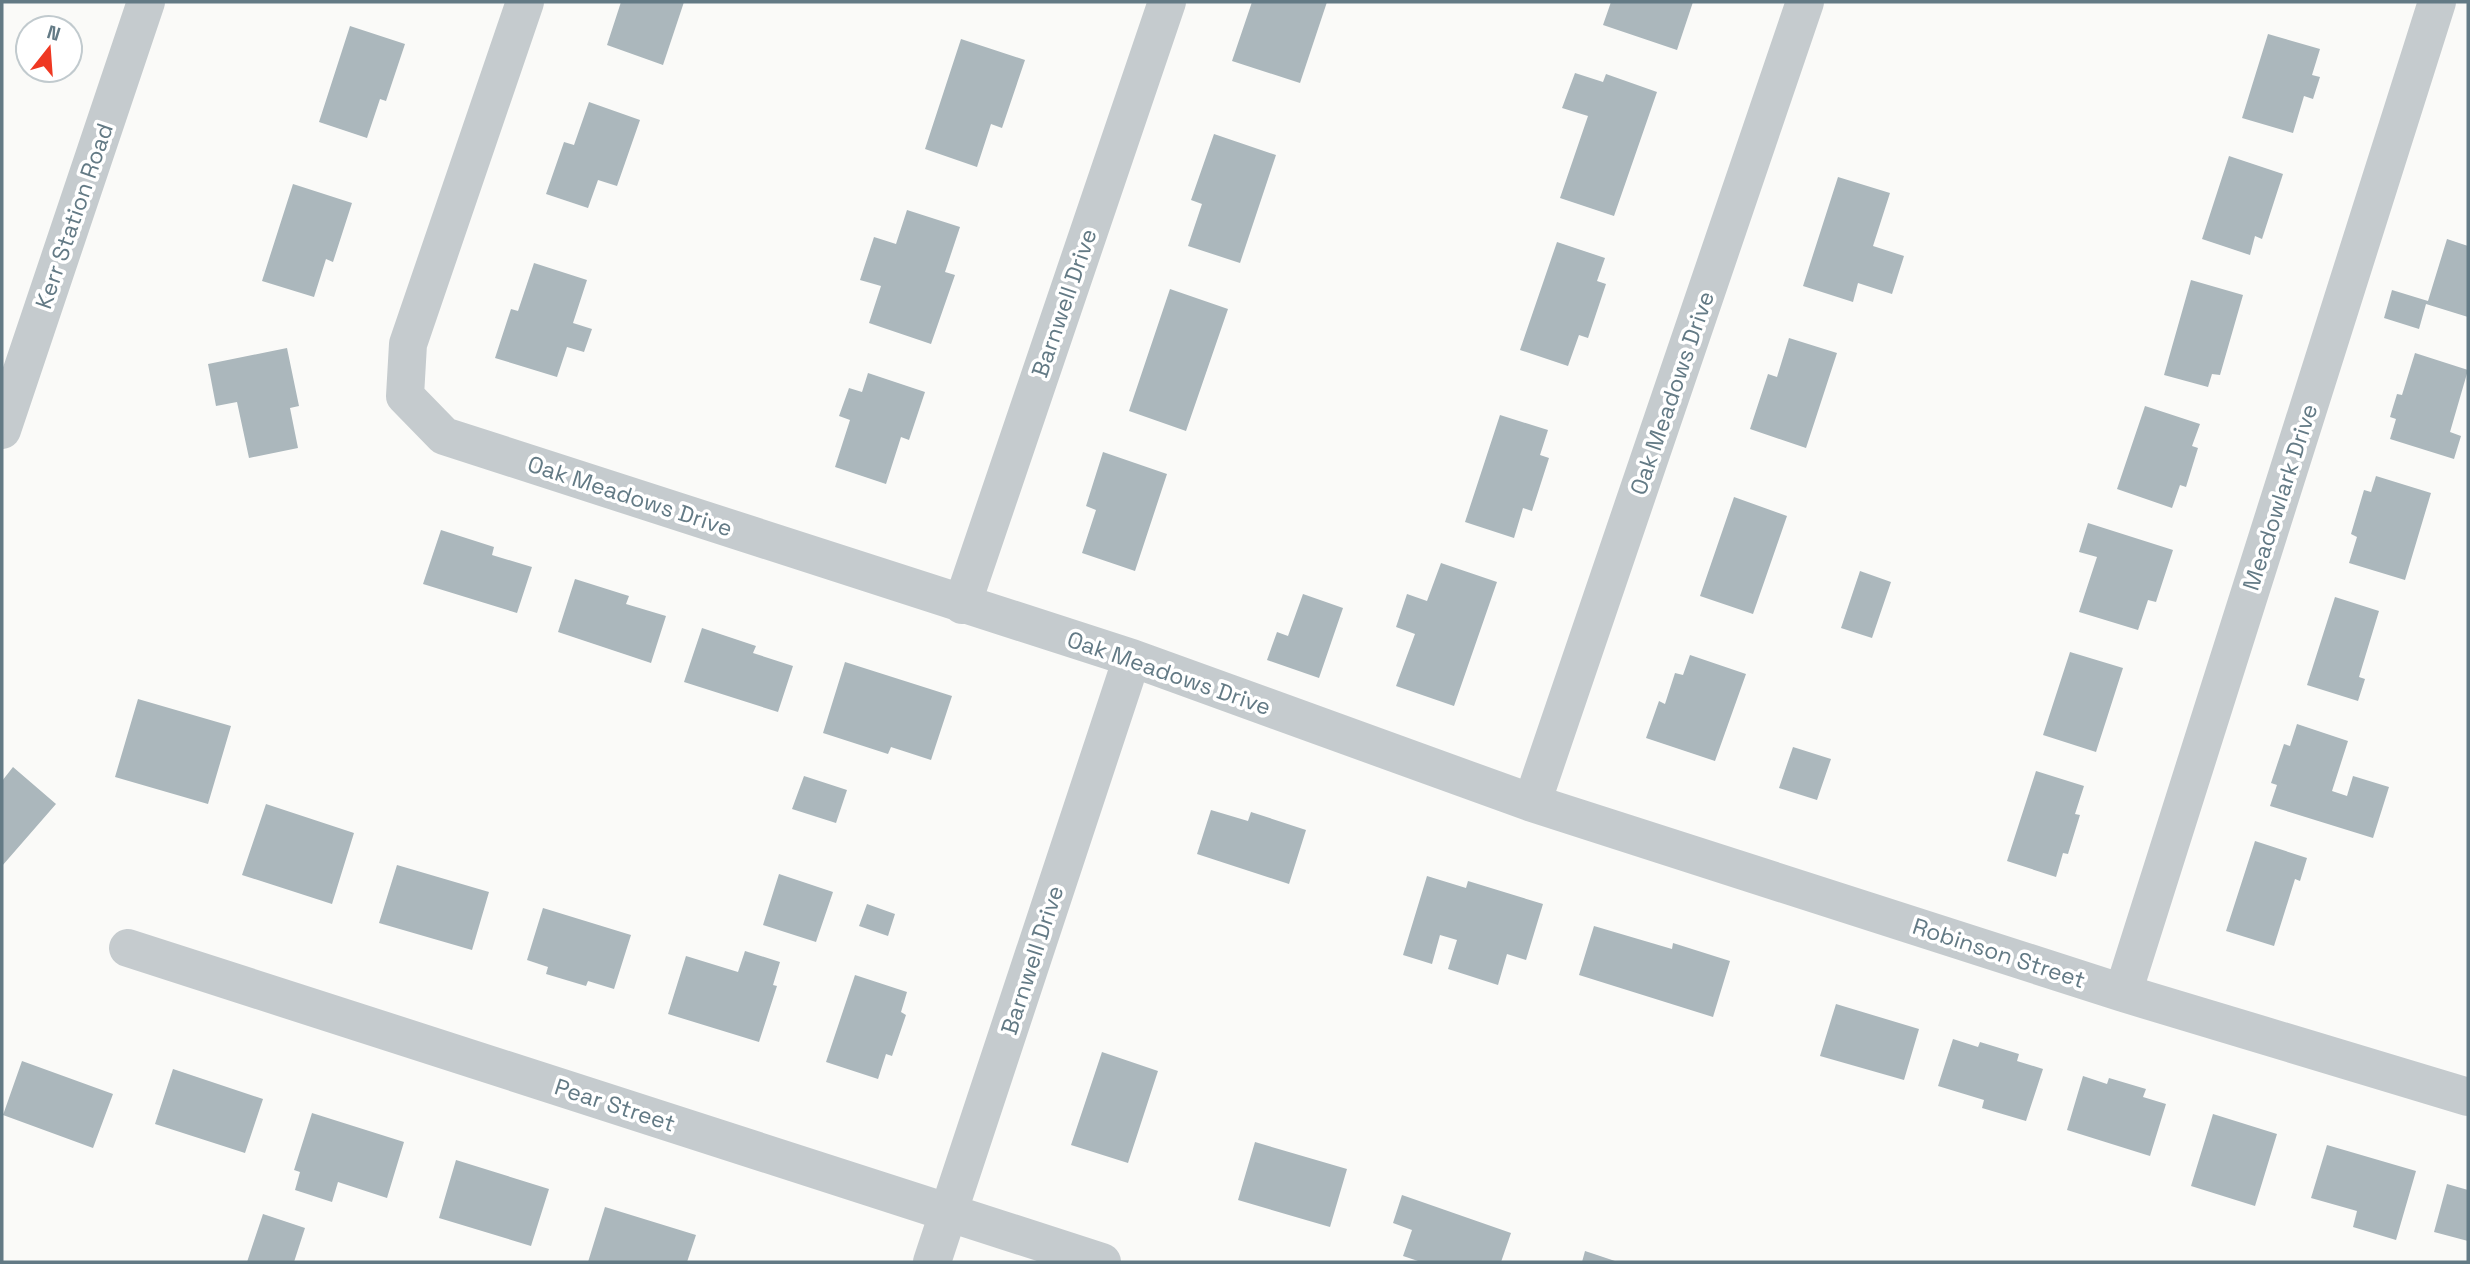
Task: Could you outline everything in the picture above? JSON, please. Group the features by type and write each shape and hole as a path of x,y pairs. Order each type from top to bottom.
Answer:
{"street":[{"name":"Kerr Station Road","path":"2,430 145,2"},
{"name":"Oak Meadows Drive","path":"525,2 408,344 405,396 444,436 1132,658 1532,803 1805,2"},
{"name":"Barnwell Drive","path":"962,605 1167,2"},
{"name":"Meadowlark Drive","path":"2123,992 2437,2"},
{"name":"Barnwell Drive","path":"932,1262 1132,658"},
{"name":"Robinson Street","path":"1532,803 2123,992 2468,1097"},
{"name":"Pear Street","path":"128,948 1102,1262"}],"building":[{"path":"621,2 684,2 663,65 607,45"},
{"path":"1252,2 1327,2 1300,83 1232,61"},
{"path":"1611,2 1693,2 1677,50 1603,25"},
{"path":"350,26 405,44 386,101 380,99 367,138 319,122"},
{"path":"2268,34 2320,49 2312,75 2320,77 2313,99 2304,96 2293,133 2242,118"},
{"path":"961,39 1025,60 1002,128 991,124 977,167 925,149"},
{"path":"1575,73 1603,82 1606,74 1657,92 1614,216 1560,198 1588,116 1562,108"},
{"path":"589,102 640,120 617,186 598,180 588,208 546,194 564,142 574,145"},
{"path":"1214,134 1276,155 1240,263 1188,246 1202,204 1191,200"},
{"path":"2229,156 2283,174 2262,239 2255,236 2250,255 2202,239"},
{"path":"1838,177 1890,193 1873,246 1904,256 1892,294 1858,283 1853,302 1803,286"},
{"path":"293,184 352,203 333,262 326,259 314,297 262,281"},
{"path":"907,210 960,227 945,272 955,275 931,344 869,323 881,286 860,280 874,237 896,244"},
{"path":"2447,239 2468,246 2468,317 2426,304 2419,329 2384,318 2392,290 2428,301"},
{"path":"1557,242 1605,258 1597,281 1606,284 1588,338 1579,335 1568,366 1520,350"},
{"path":"534,263 587,280 573,323 592,329 584,352 567,347 557,377 495,358 511,309 518,311"},
{"path":"2191,280 2243,295 2220,375 2212,374 2208,387 2164,375"},
{"path":"1170,289 1228,309 1186,431 1129,411"},
{"path":"1789,338 1837,353 1806,448 1750,429 1768,374 1777,377"},
{"path":"287,348 299,406 290,408 298,448 249,458 237,402 216,406 208,364"},
{"path":"2415,353 2468,370 2450,432 2461,436 2454,459 2390,439 2396,419 2390,417 2397,394 2402,395"},
{"path":"868,373 925,392 909,440 901,437 886,484 835,467 850,420 839,416 849,388 862,392"},
{"path":"2145,406 2200,424 2192,446 2198,448 2186,487 2180,485 2172,508 2117,489"},
{"path":"1500,415 1548,430 1540,455 1549,458 1532,511 1523,508 1514,538 1465,522"},
{"path":"1103,452 1167,474 1135,571 1082,553 1096,510 1086,506"},
{"path":"2376,476 2431,493 2405,580 2349,563 2357,537 2351,534 2364,490 2371,492"},
{"path":"1734,497 1787,516 1753,614 1700,596"},
{"path":"2088,523 2173,550 2156,602 2148,600 2138,630 2079,612 2097,557 2079,552"},
{"path":"441,530 494,547 492,555 532,567 517,613 423,584"},
{"path":"1441,563 1497,582 1454,706 1396,686 1415,634 1396,627 1407,594 1427,601"},
{"path":"1860,571 1891,582 1872,638 1841,628"},
{"path":"575,579 629,596 626,604 666,616 651,663 558,632"},
{"path":"1303,594 1343,608 1319,678 1267,660 1277,632 1288,636"},
{"path":"2335,597 2379,611 2359,677 2365,679 2358,701 2307,685"},
{"path":"702,628 756,646 753,653 793,666 778,712 684,682"},
{"path":"2070,652 2123,668 2096,752 2043,735"},
{"path":"1690,655 1746,674 1715,761 1646,738 1659,701 1665,704 1675,673 1683,675"},
{"path":"845,662 952,696 931,760 891,747 888,754 823,733"},
{"path":"138,699 231,726 208,804 115,777"},
{"path":"2297,724 2348,741 2332,791 2347,796 2353,776 2389,787 2373,838 2270,806 2277,785 2271,783 2284,744 2290,746"},
{"path":"1793,747 1831,759 1817,800 1779,788"},
{"path":"13,767 56,804 2,866 2,781"},
{"path":"2036,771 2084,786 2075,814 2080,815 2068,854 2063,853 2056,877 2007,861"},
{"path":"804,776 847,790 836,823 792,809"},
{"path":"266,804 354,833 332,904 242,875"},
{"path":"1211,810 1248,821 1251,812 1306,830 1289,884 1197,854"},
{"path":"2255,841 2307,858 2300,881 2295,879 2274,946 2226,931"},
{"path":"397,865 489,892 472,950 379,923"},
{"path":"779,874 833,892 816,942 763,925"},
{"path":"1427,876 1466,888 1468,881 1543,904 1526,960 1507,954 1498,985 1448,969 1457,940 1440,935 1432,964 1403,955"},
{"path":"867,904 895,914 888,936 859,926"},
{"path":"543,908 631,935 614,989 588,981 586,986 546,974 548,967 527,960"},
{"path":"1594,926 1672,949 1673,943 1730,961 1713,1017 1579,975"},
{"path":"745,951 780,962 773,985 777,986 759,1042 668,1014 686,956 738,972"},
{"path":"855,975 907,992 901,1012 906,1015 892,1056 886,1054 878,1079 826,1062"},
{"path":"1836,1004 1919,1029 1904,1080 1820,1056"},
{"path":"1953,1039 1978,1047 1980,1042 2019,1054 2017,1061 2043,1069 2026,1121 1982,1108 1984,1100 1938,1086"},
{"path":"1102,1052 1158,1071 1128,1163 1071,1145"},
{"path":"22,1061 113,1094 93,1148 3,1115"},
{"path":"173,1069 263,1099 245,1153 155,1124"},
{"path":"2083,1076 2107,1084 2109,1078 2146,1089 2143,1097 2166,1104 2150,1156 2067,1130"},
{"path":"312,1113 404,1142 387,1198 338,1182 332,1202 295,1190 300,1172 294,1170"},
{"path":"2213,1114 2277,1134 2255,1206 2191,1186"},
{"path":"1255,1142 1347,1169 1330,1227 1238,1200"},
{"path":"2327,1145 2416,1171 2396,1240 2353,1227 2357,1211 2311,1198"},
{"path":"456,1160 549,1189 531,1246 439,1218"},
{"path":"2447,1184 2468,1190 2468,1241 2434,1232"},
{"path":"1402,1195 1511,1233 1501,1262 1421,1262 1403,1256 1412,1230 1393,1223"},
{"path":"605,1207 696,1235 687,1262 588,1262"},
{"path":"263,1214 305,1228 294,1262 247,1262"},
{"path":"1585,1251 1618,1262 1582,1262"}]}
